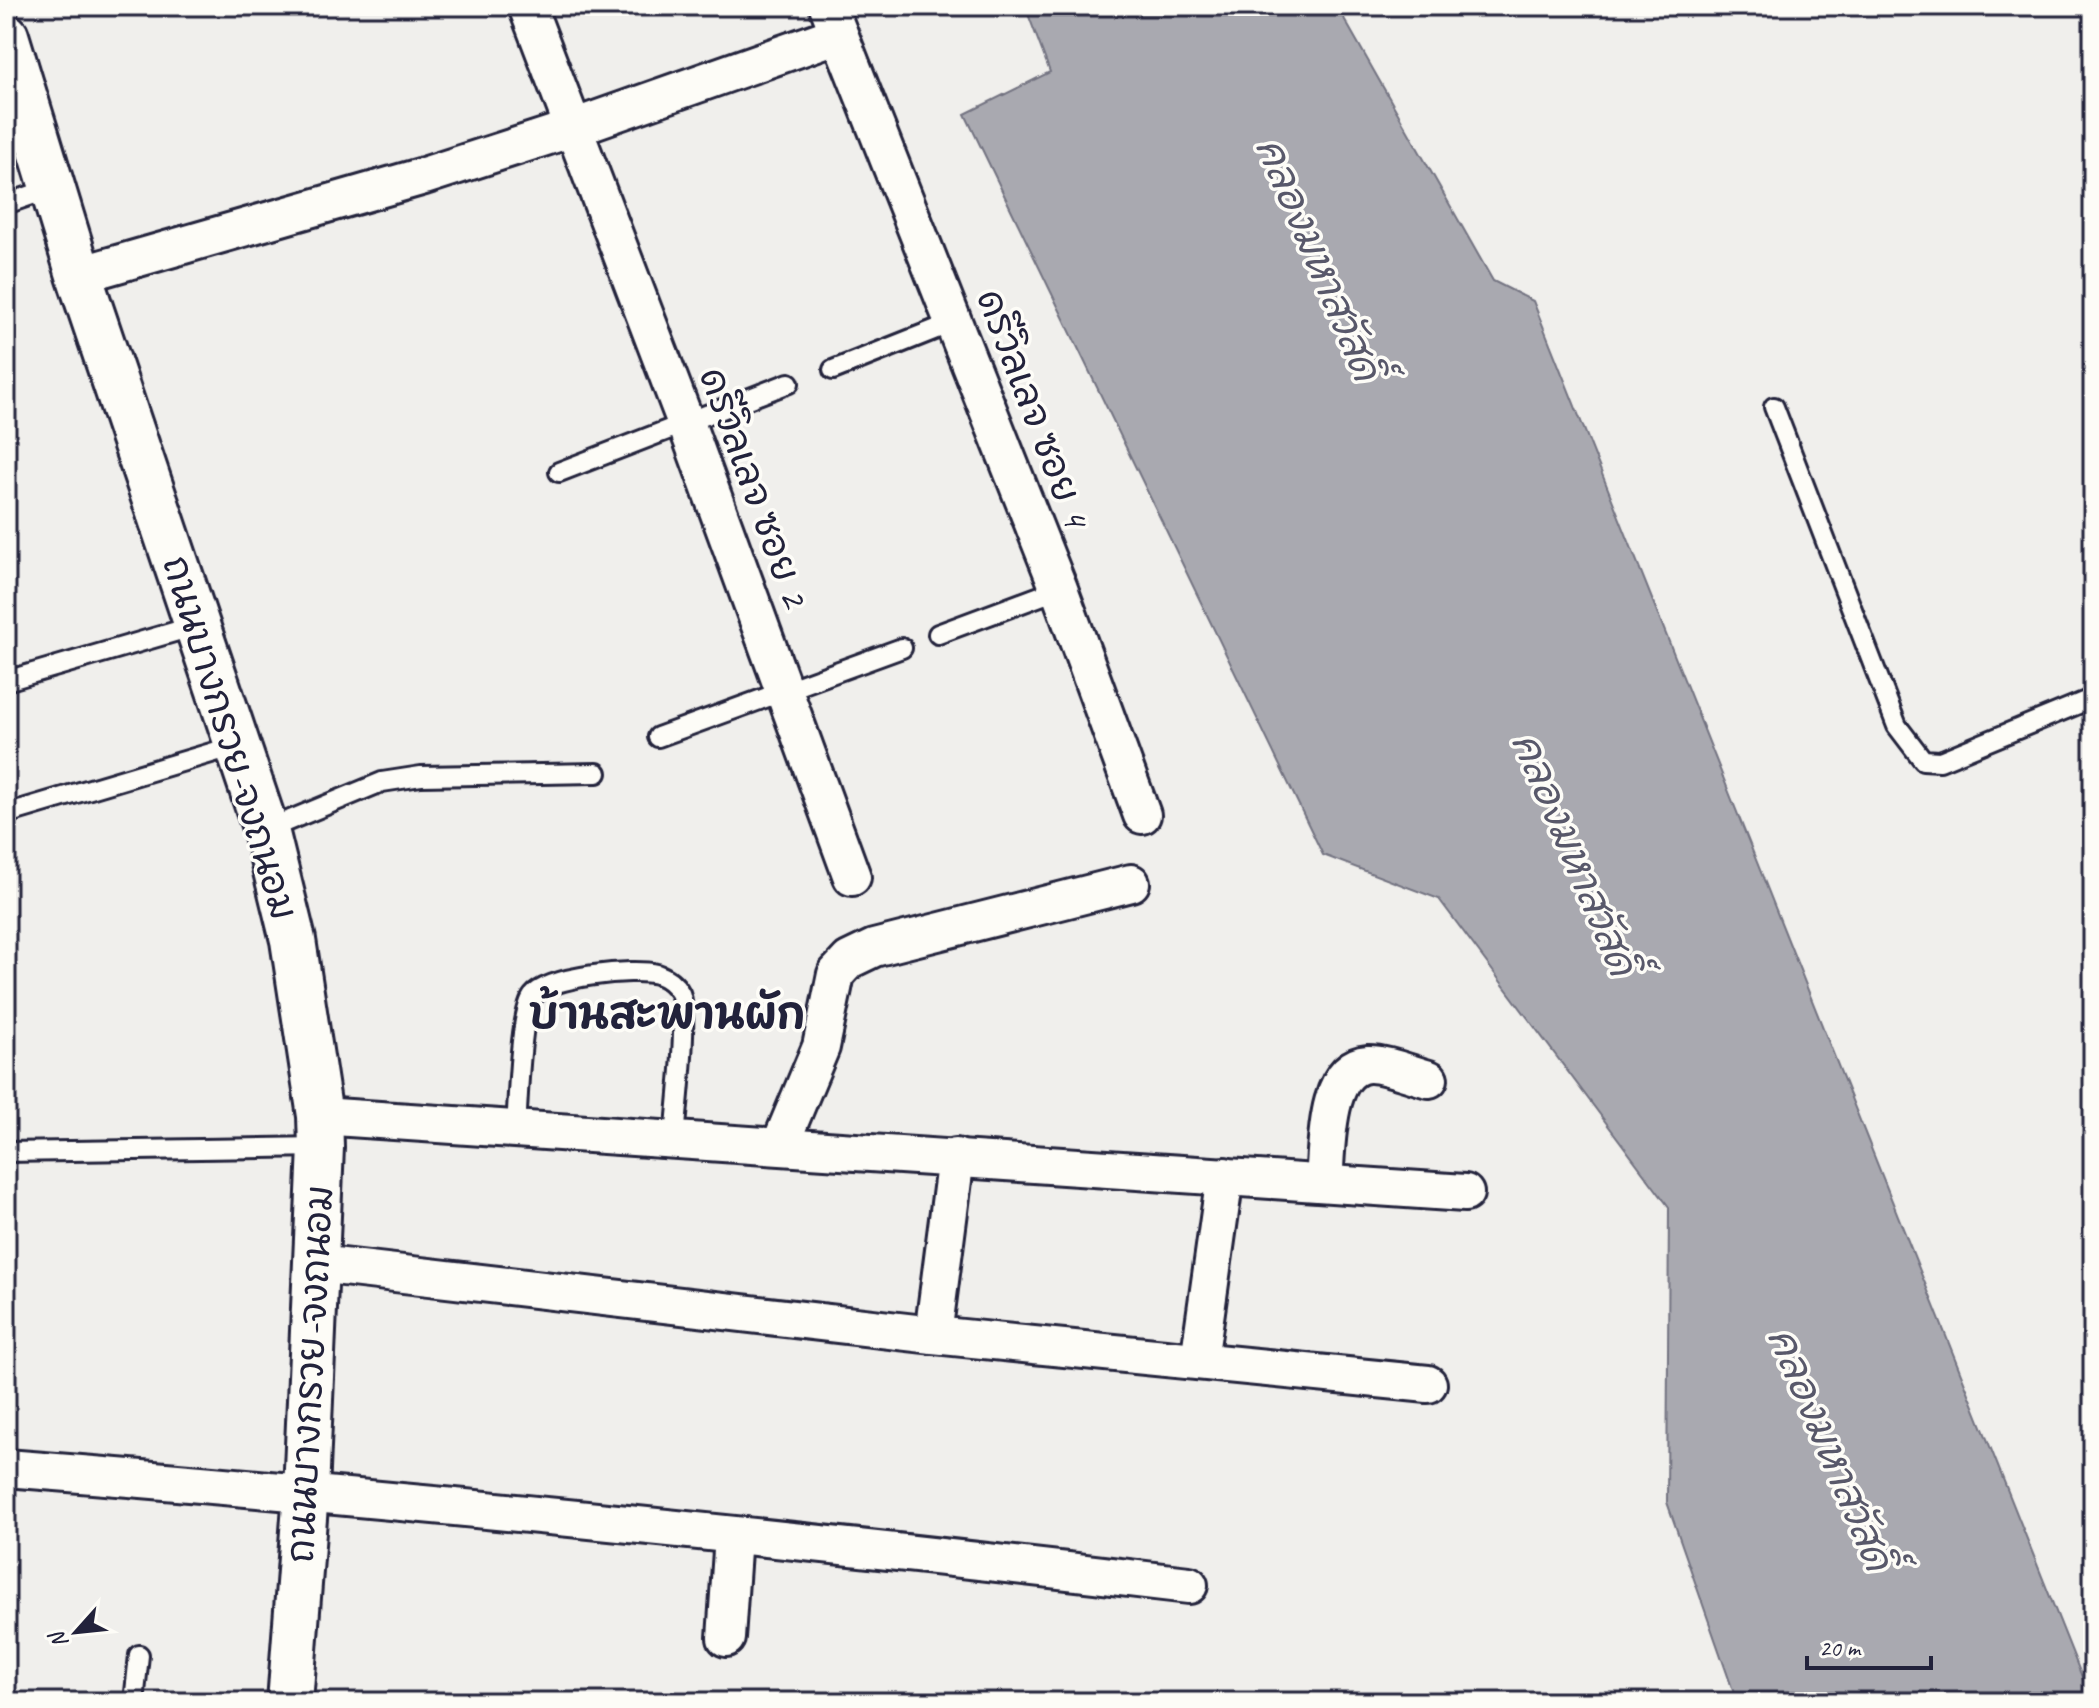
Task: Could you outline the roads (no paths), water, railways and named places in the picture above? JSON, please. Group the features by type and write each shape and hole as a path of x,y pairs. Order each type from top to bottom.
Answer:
{"street":[{"name":"ดรีวิลเลจ ซอย 2","path":"527,6 686,423 852,877"},
{"path":"79,275 395,184 573,128 833,20"},
{"name":"ดรีวิลเลจ ซอย 4","path":"833,20 1059,589 1142,815"},
{"name":"ถนนบางกรวย-จงถนอม","path":"8,49 79,275 266,830 293,940 321,1131 306,1492 290,1702"},
{"path":"780,1145 821,1047 836,974 849,960 874,948 1131,883"},
{"path":"1324,1183 1330,1119 1338,1083 1349,1069 1369,1064 1429,1079"},
{"path":"321,1131 516,1128 1465,1193"},
{"path":"933,1335 956,1157"},
{"path":"1199,1361 1225,1176"},
{"path":"317,1264 933,1335 1428,1384"},
{"path":"6,1468 306,1492 1189,1585"},
{"path":"726,1638 733,1536"}],"lane":[{"path":"6,204 53,188"},
{"path":"833,370 954,322"},
{"path":"559,472 789,383"},
{"path":"1774,407 1897,726 1923,760 1940,761 1968,751 2093,698"},
{"path":"938,634 1059,589"},
{"path":"6,681 198,625"},
{"path":"658,737 902,648"},
{"path":"6,814 238,745"},
{"path":"266,830 382,782 421,776 597,773"},
{"path":"516,1128 526,1018 532,996 567,979 656,973 671,981 681,995 683,1021 675,1138"},
{"path":"6,1152 321,1131"},
{"path":"134,1702 139,1655"}],"water":[{"name":"คลองมหาสวัสดิ์","path":"1025,6 1337,6 1493,281 1533,301 2092,1702 1737,1702 1667,1502 1669,1207 1439,899 1323,855 965,114 1050,72"}],"district":[{"name":"บ้านสะพานผัก","path":"667,1014"}]}
